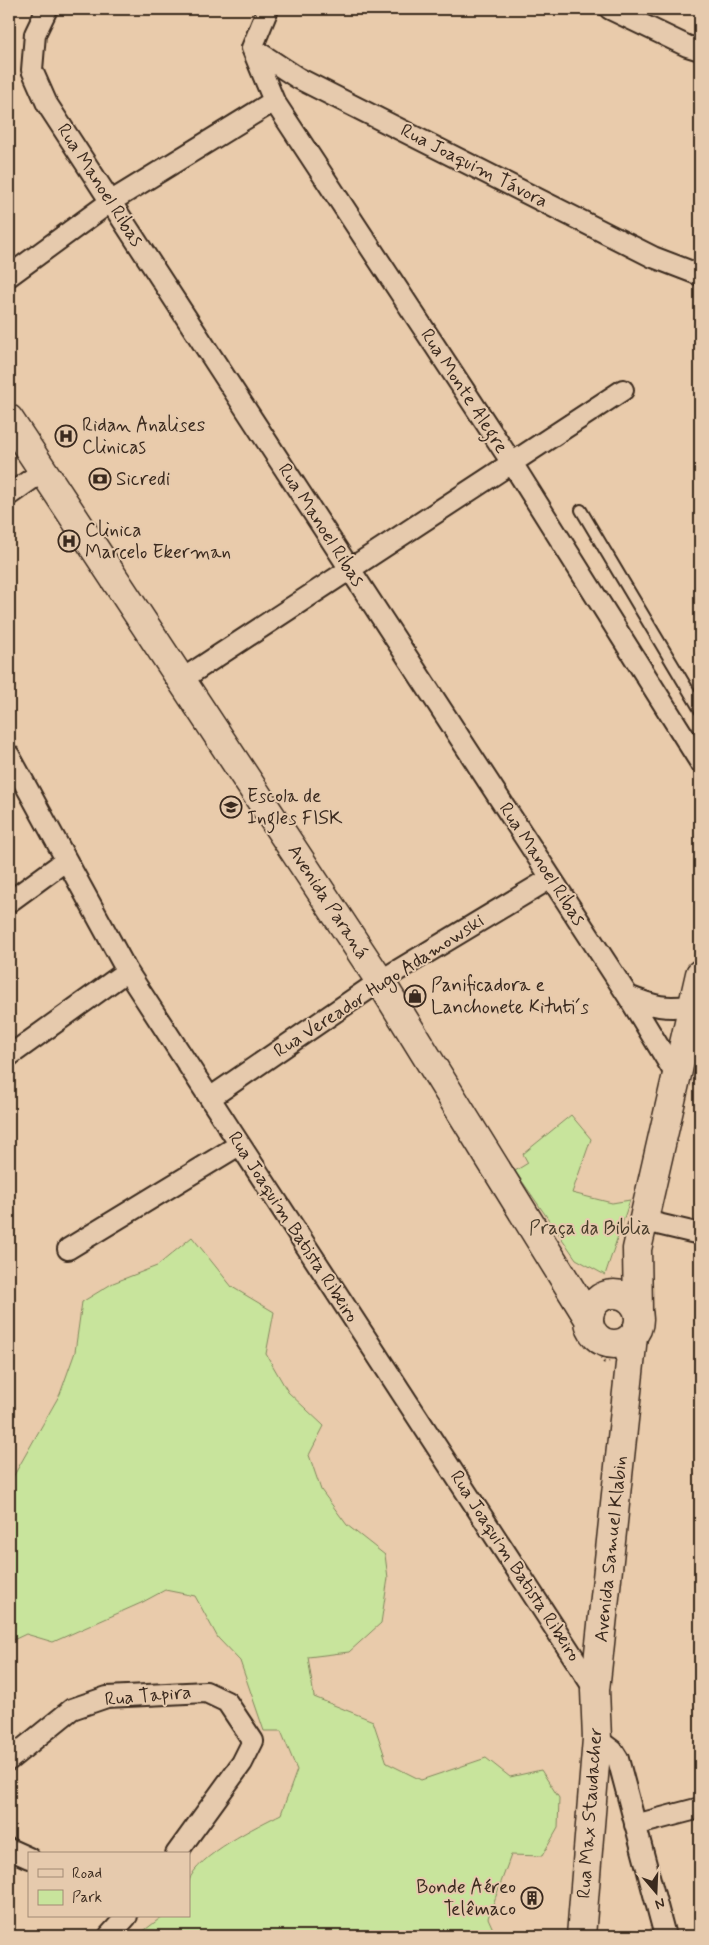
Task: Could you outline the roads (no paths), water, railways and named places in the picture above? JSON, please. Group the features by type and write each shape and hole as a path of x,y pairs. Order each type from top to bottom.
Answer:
{"main road":[{"name":"Avenida Paraná","path":"9,419 380,981 556,1265 601,1313 628,1297 635,1323"},
{"name":"Avenida Samuel Klabin","path":"595,1690 635,1323 637,1249 645,1221 700,974"},
{"path":"635,1323 618,1344 601,1313 637,1249"},
{"name":"Avenida Samuel Klabin","path":"601,1313 626,1409"},
{"name":"Rua Max Staudacher","path":"581,1936 597,1739 595,1690"}],"street":[{"name":"Rua Manoel Ribas","path":"47,9 36,34 33,47 32,70 47,104 628,996 676,1075"},
{"path":"252,48 268,9"},
{"path":"610,9 687,46 700,50"},
{"name":"Rua Monte Alegre","path":"252,48 274,101 691,734 700,762"},
{"name":"Rua Joaquim Távora","path":"252,48 316,87 653,257 700,276"},
{"path":"9,276 110,202 274,101"},
{"path":"181,680 623,390"},
{"path":"9,495 43,471"},
{"name":"Rua Joaquim Batista Ribeiro","path":"9,755 65,861 127,971 595,1690"},
{"path":"9,902 65,861"},
{"name":"Rua Vereador Hugo Adamowski","path":"210,1098 380,981 551,878"},
{"path":"9,1056 127,971"},
{"path":"628,996 654,1006 671,1008 693,1005"},
{"path":"68,1249 239,1144"},
{"path":"645,1221 700,1234"},
{"name":"Rua Tapira","path":"9,1760 72,1709 107,1697 206,1692 227,1702 253,1741 242,1763 177,1852"},
{"path":"597,1739 613,1751 618,1759 665,1936"},
{"path":"635,1825 700,1808"},
{"path":"9,1848 28,1858"},
{"path":"109,1936 125,1918"}],"lane":[{"path":"581,510 700,710"}],"place":[{"name":"Ridan Analises Clinicas","path":"66,436"},
{"name":"Sicredi","path":"100,479"},
{"name":"Clinica Marcelo Ekerman","path":"69,541"},
{"name":"Escola de Ingles FISK","path":"231,807"},
{"name":"Panificadora e Lanchonete Kituti´s","path":"415,996"},
{"name":"Bonde Aéreo Telêmaco","path":"532,1898"}],"park label":[{"name":"Praça da Biblia","path":"590,1228"}]}
